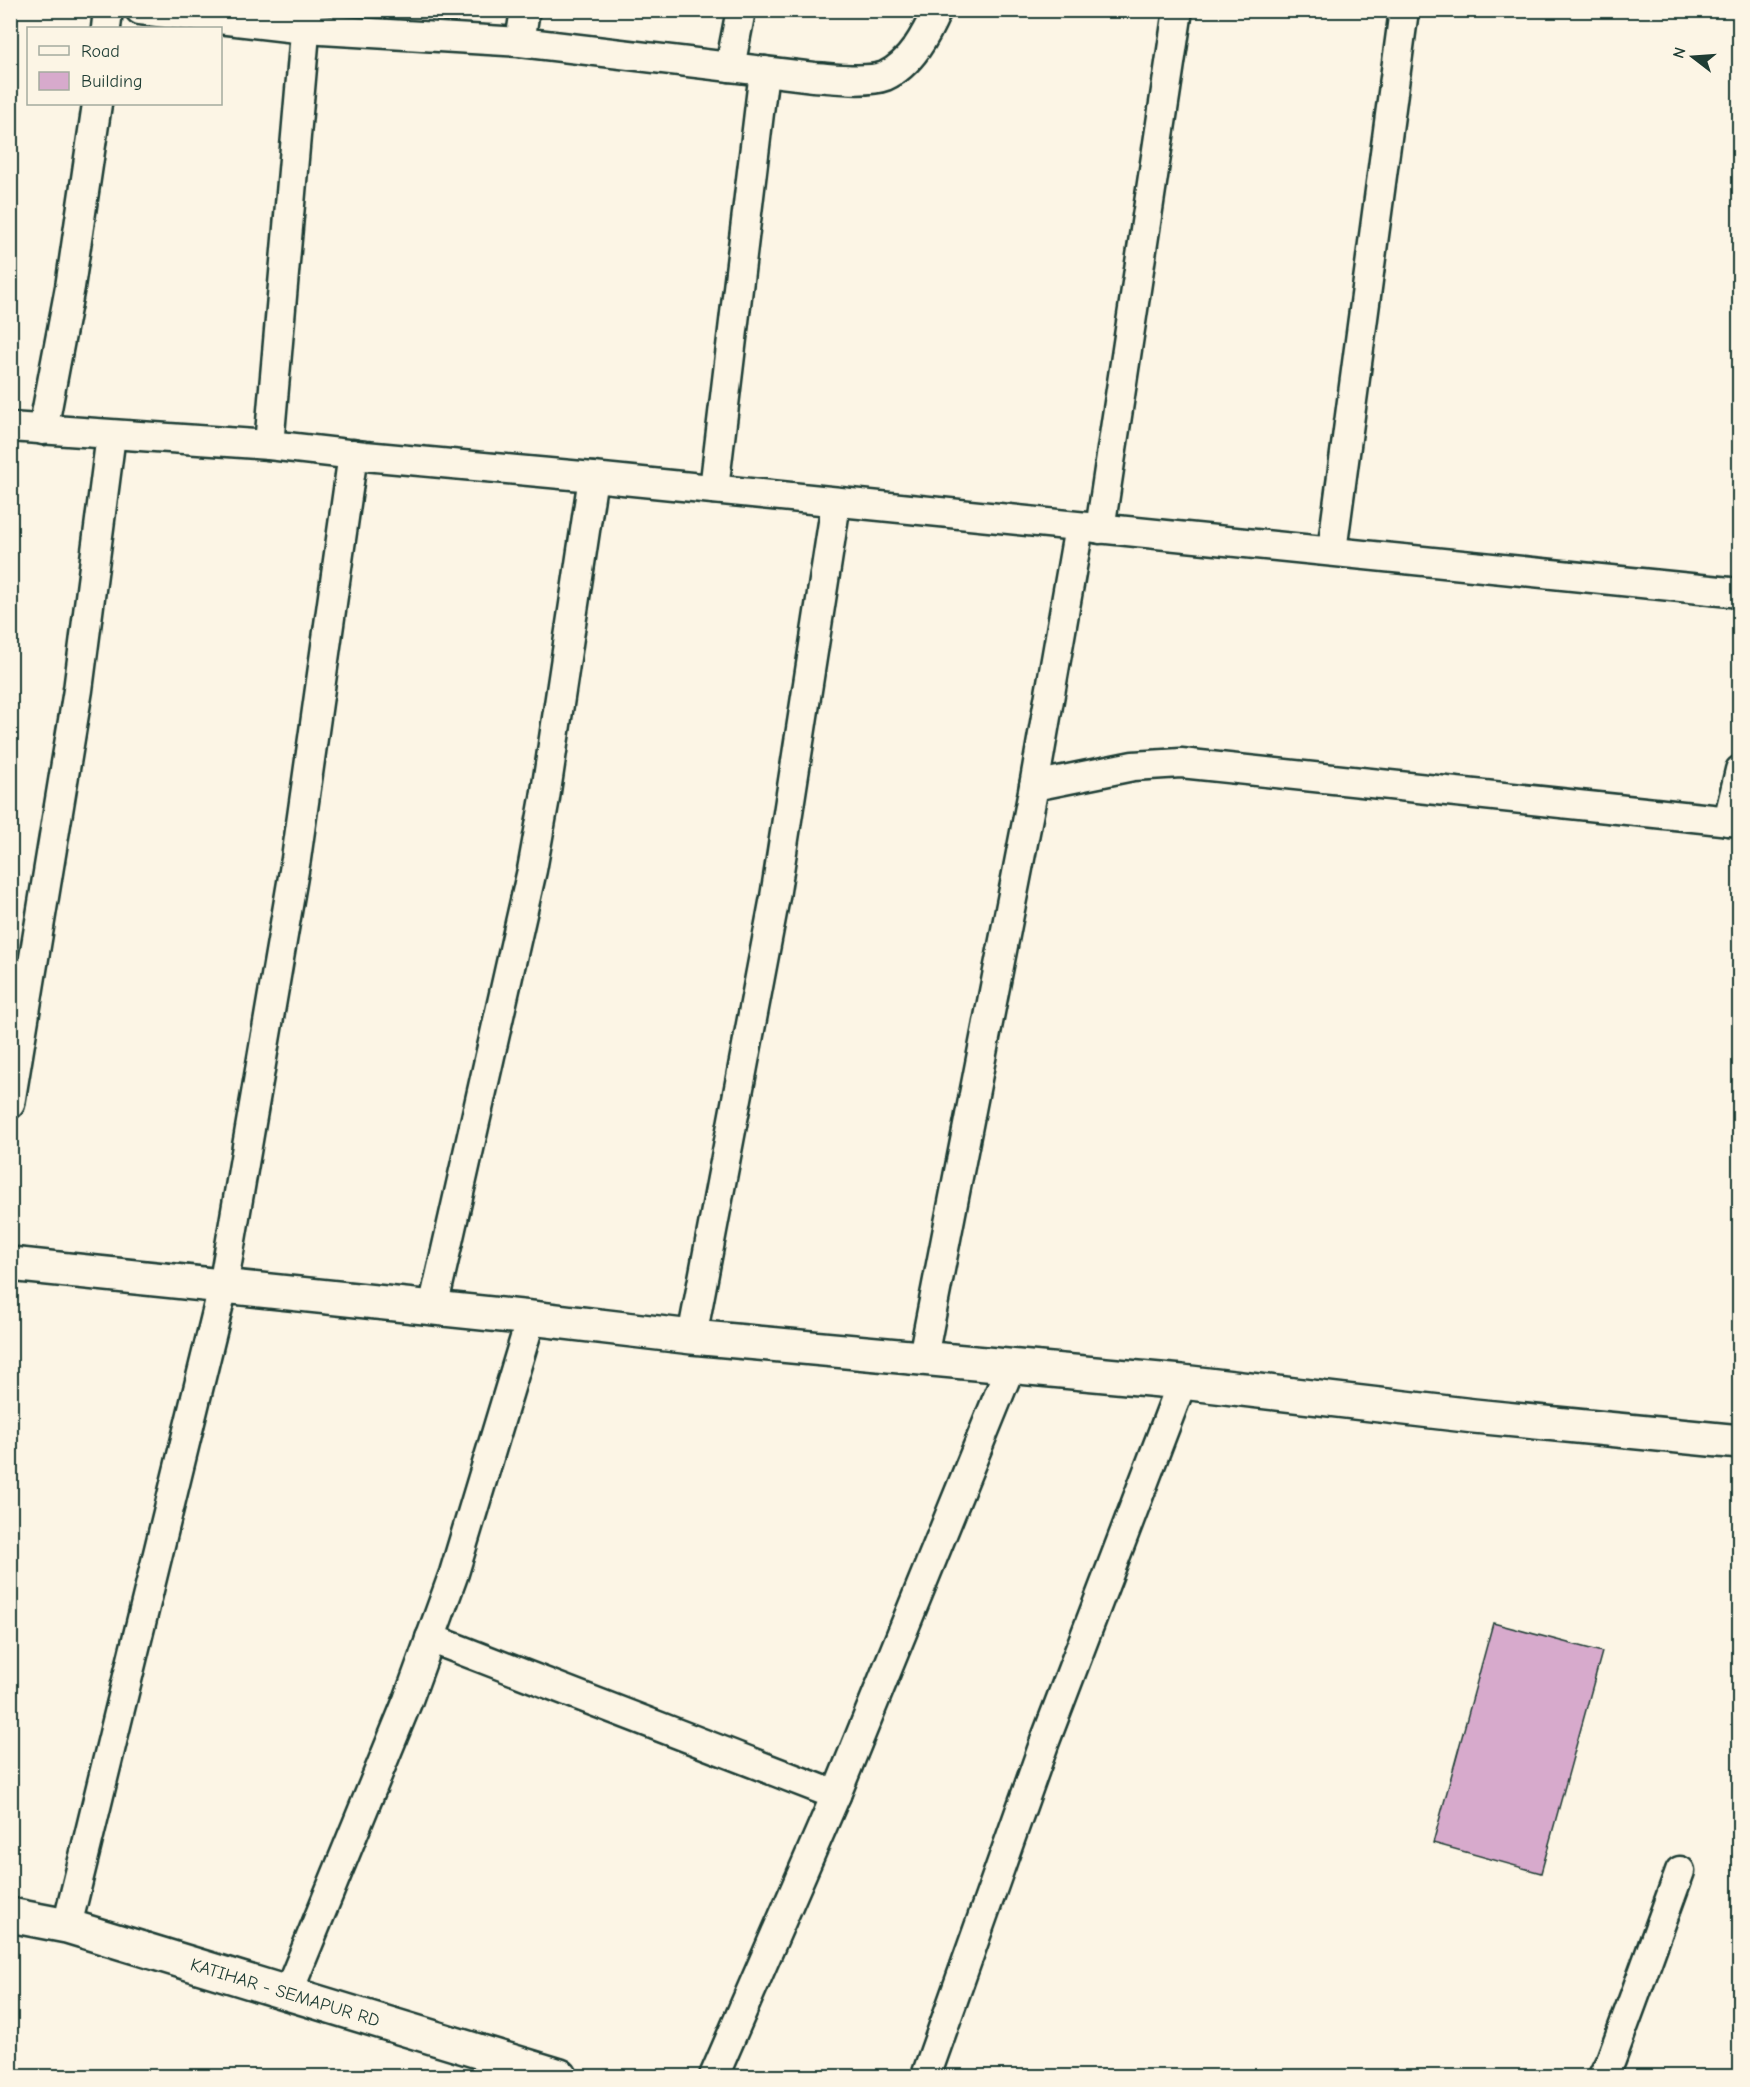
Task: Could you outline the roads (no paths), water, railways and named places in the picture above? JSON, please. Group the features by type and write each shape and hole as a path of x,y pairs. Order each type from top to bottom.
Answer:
{"main road":[{"path":"10,1264 692,1337 1182,1382 1474,1416 1740,1442"},
{"name":"KATIHAR - SEMAPUR RD","path":"10,1915 67,1926 560,2076"}],"street":[{"path":"106,27 108,10"},
{"path":"140,10 306,20 854,80 884,76 908,60 926,34 937,10"},
{"path":"520,42 525,10"},
{"path":"730,67 741,10"},
{"path":"923,1357 996,974 1089,528 1178,10"},
{"path":"1332,552 1404,10"},
{"path":"269,445 306,20"},
{"path":"714,489 764,71"},
{"path":"43,430 70,286 97,105"},
{"path":"10,427 269,445 1740,593"},
{"path":"10,1104 78,690 111,435"},
{"path":"67,1926 223,1287 296,859 353,454"},
{"path":"433,1308 532,870 545,798 593,477"},
{"path":"692,1337 775,897 836,503"},
{"path":"1034,786 1133,766 1181,763 1734,822 1740,770"},
{"path":"288,1993 408,1700 454,1572 531,1318"},
{"path":"714,2076 836,1795 1011,1365"},
{"path":"926,2076 1045,1742 1182,1382"},
{"path":"430,1638 836,1795"},
{"path":"1603,2076 1680,1871"}]}
